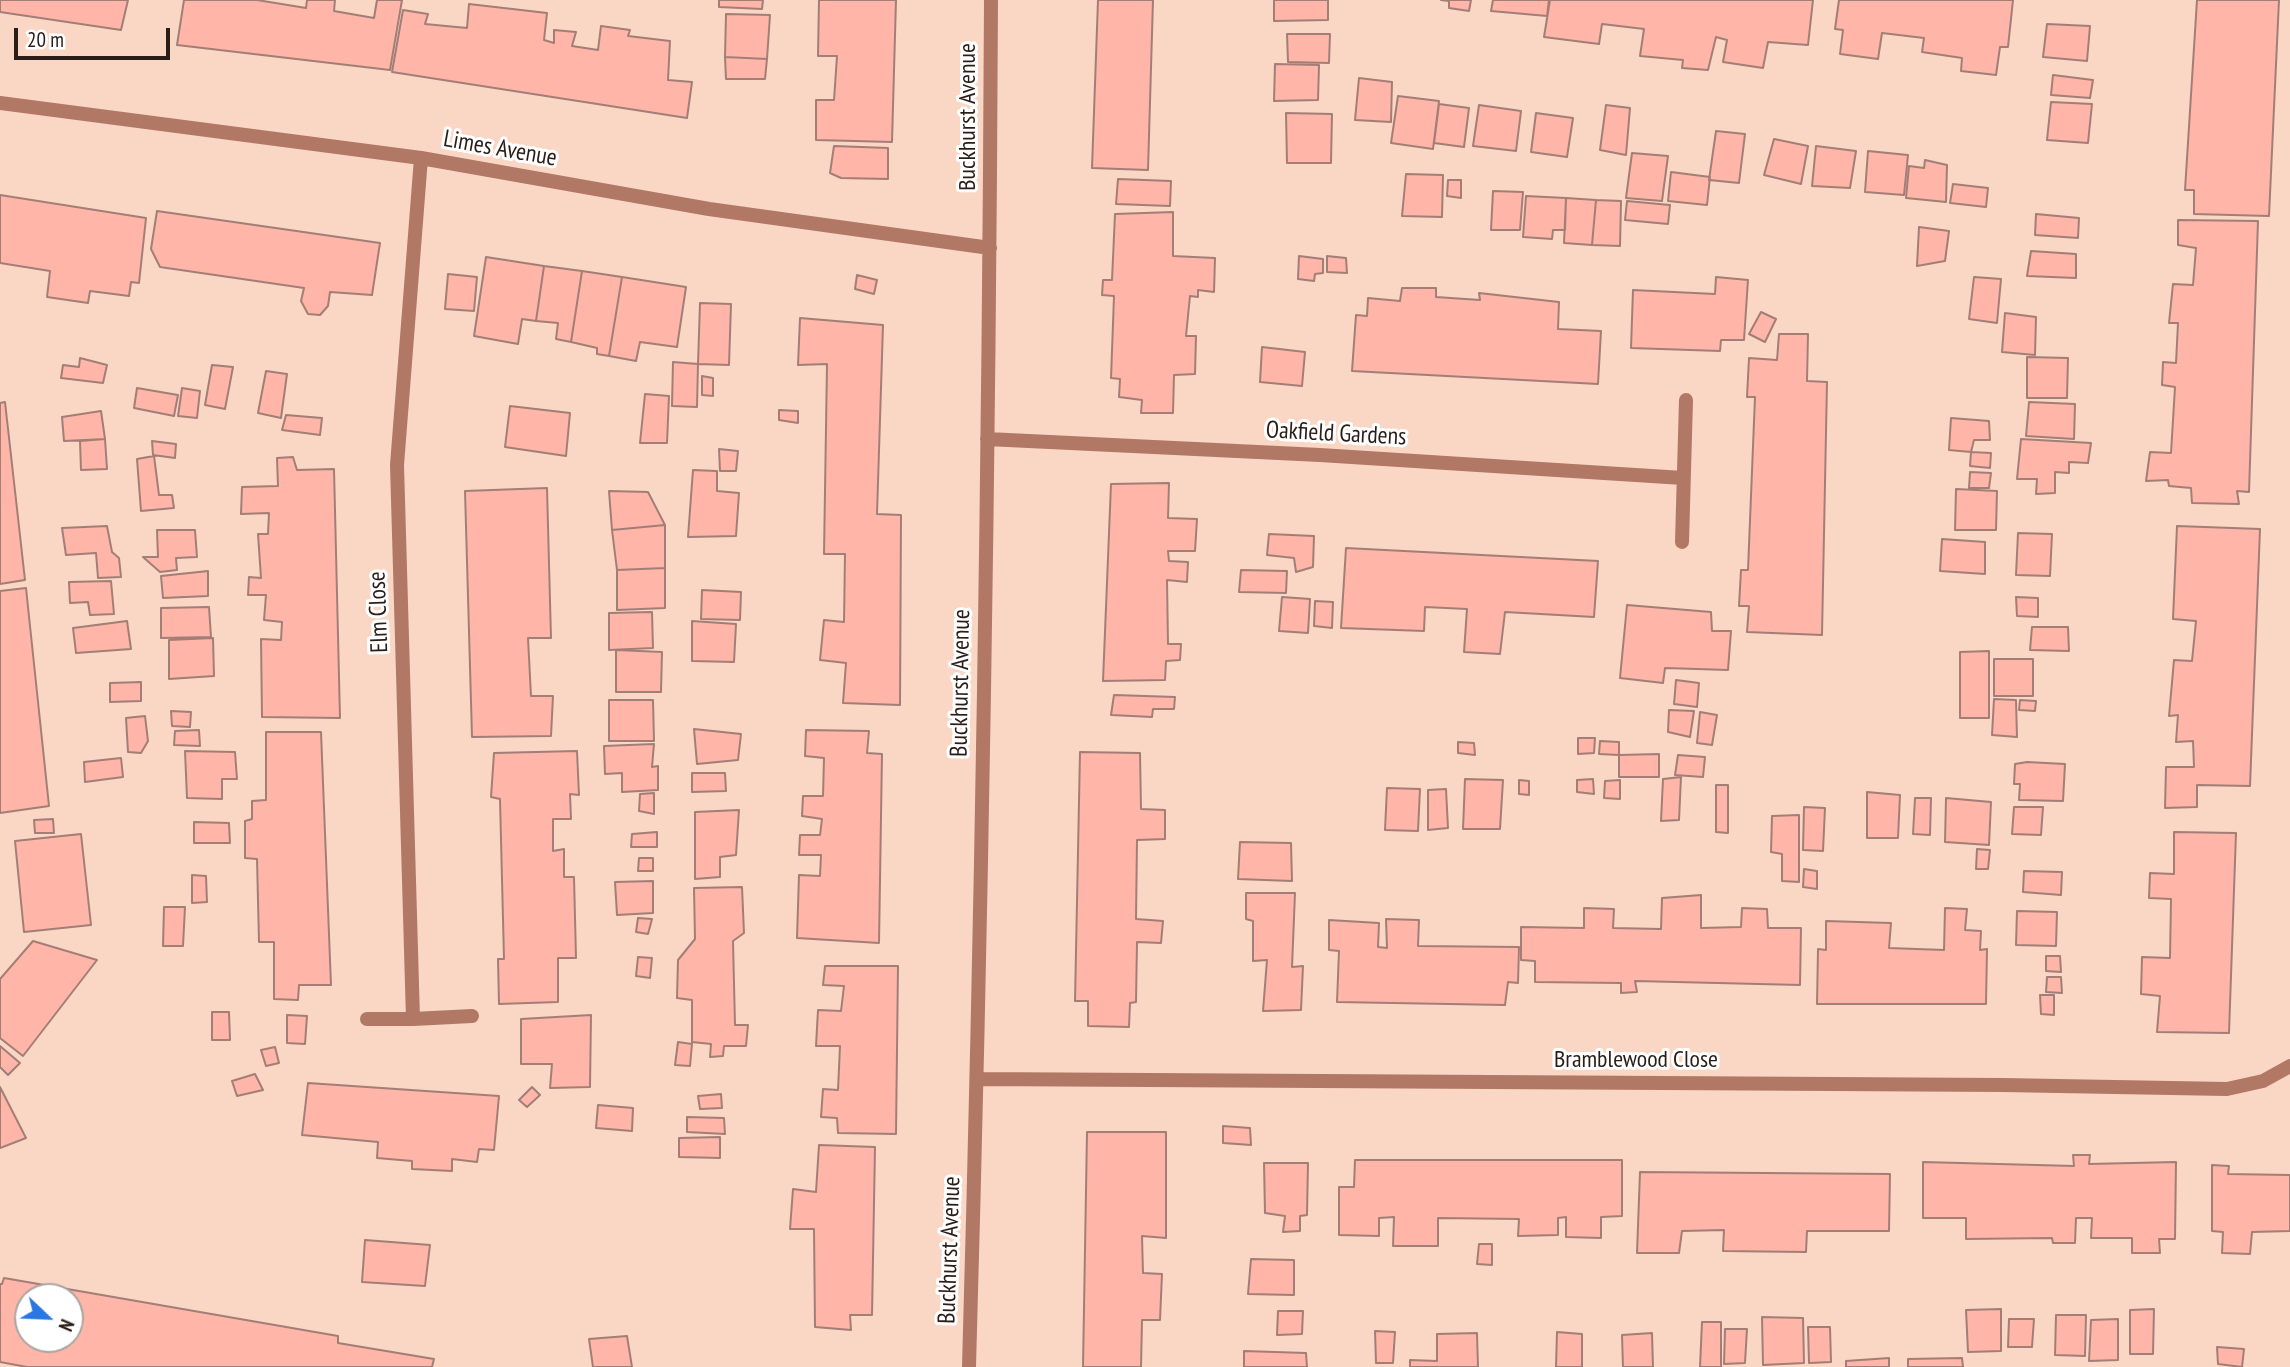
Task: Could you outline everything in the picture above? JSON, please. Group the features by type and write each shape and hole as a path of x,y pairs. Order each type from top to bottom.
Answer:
{"street":[{"name":"Buckhurst Avenue","path":"969,1367 978,1079 991,0"},
{"name":"Limes Avenue","path":"0,103 421,158 709,209 990,248"},
{"name":"Elm Close","path":"413,1019 397,465 421,158"},
{"path":"1682,542 1686,400"},
{"name":"Oakfield Gardens","path":"987,439 1320,455 1683,478"},
{"path":"367,1019 472,1016"},
{"name":"Bramblewood Close","path":"978,1079 2002,1085 2227,1089 2263,1082 2290,1066"}],"building":[{"path":"0,0 128,0 121,30 0,12"},
{"path":"184,0 257,0 306,8 307,0 335,0 334,11 374,18 377,0 402,0 390,70 177,45"},
{"path":"719,0 763,0 762,9 719,7"},
{"path":"819,0 896,0 892,142 816,140 816,100 834,100 837,56 818,56"},
{"path":"1098,0 1153,0 1148,170 1092,168"},
{"path":"1274,0 1328,0 1328,20 1274,21"},
{"path":"1441,0 1471,0 1469,11 1449,8 1449,1"},
{"path":"1493,0 1549,0 1547,16 1491,11"},
{"path":"1550,0 1813,0 1808,45 1768,42 1763,68 1723,62 1727,40 1716,37 1708,70 1682,68 1683,60 1640,56 1644,29 1602,24 1599,44 1544,37"},
{"path":"1839,0 2013,0 2008,47 2000,47 1996,75 1961,71 1962,58 1922,52 1924,38 1882,33 1878,59 1840,54 1843,30 1835,29"},
{"path":"2197,0 2279,0 2269,216 2194,214 2194,190 2185,190"},
{"path":"469,4 547,13 544,40 554,43 554,30 576,32 572,46 598,50 601,26 630,30 628,36 670,41 668,80 692,82 687,118 392,72 403,10 428,14 425,24 467,28"},
{"path":"726,14 770,15 767,59 725,57"},
{"path":"2047,24 2090,26 2087,61 2043,57"},
{"path":"1287,34 1330,34 1329,63 1288,62"},
{"path":"725,57 767,59 765,79 726,79"},
{"path":"1275,64 1319,65 1318,100 1274,101"},
{"path":"2053,75 2093,80 2090,98 2051,95"},
{"path":"1359,78 1392,82 1391,122 1355,120"},
{"path":"1398,96 1439,101 1433,149 1391,143"},
{"path":"2051,102 2092,104 2088,143 2047,140"},
{"path":"1439,104 1469,108 1464,147 1434,143"},
{"path":"1479,105 1521,111 1516,151 1473,146"},
{"path":"1606,105 1630,108 1626,155 1600,150"},
{"path":"1286,113 1332,114 1331,163 1287,163"},
{"path":"1536,113 1573,118 1567,157 1531,152"},
{"path":"1716,131 1745,134 1739,183 1709,180"},
{"path":"1774,139 1808,146 1801,184 1764,175"},
{"path":"834,146 888,148 888,179 841,178 830,173"},
{"path":"1816,146 1856,151 1850,188 1812,186"},
{"path":"1868,151 1908,155 1904,195 1865,192"},
{"path":"1632,153 1668,156 1662,201 1626,198"},
{"path":"1925,160 1947,165 1946,202 1906,198 1909,166 1924,168"},
{"path":"1671,172 1710,177 1707,205 1668,201"},
{"path":"1406,174 1443,175 1442,217 1402,216"},
{"path":"1118,179 1171,181 1170,206 1116,204"},
{"path":"1448,180 1461,180 1461,198 1447,196"},
{"path":"1953,184 1988,188 1986,207 1950,203"},
{"path":"1493,191 1523,192 1520,230 1491,230"},
{"path":"0,195 146,218 139,283 131,282 129,296 90,291 88,303 47,297 50,271 0,263"},
{"path":"1526,196 1566,198 1565,230 1553,230 1552,239 1523,237"},
{"path":"1566,198 1596,200 1592,245 1564,243"},
{"path":"1596,200 1621,201 1620,246 1592,245"},
{"path":"1627,201 1670,205 1668,224 1625,220"},
{"path":"157,211 380,243 372,295 330,292 328,306 320,315 308,314 301,301 304,288 160,267 151,249"},
{"path":"1173,212 1173,256 1215,258 1214,292 1198,290 1198,297 1190,296 1186,336 1196,336 1195,374 1174,375 1173,413 1141,413 1142,400 1119,397 1120,379 1111,378 1114,296 1102,295 1103,280 1112,280 1115,214"},
{"path":"2036,214 2079,218 2078,238 2035,235"},
{"path":"2178,220 2258,221 2249,492 2237,491 2239,504 2192,503 2191,488 2169,486 2168,480 2146,481 2150,452 2171,453 2175,387 2162,385 2163,362 2176,363 2178,323 2169,323 2173,284 2193,285 2196,248 2178,245"},
{"path":"1919,227 1949,231 1945,261 1917,266"},
{"path":"2031,251 2076,254 2076,278 2027,276"},
{"path":"1299,256 1323,259 1323,273 1315,274 1314,281 1298,279"},
{"path":"1327,256 1346,258 1347,273 1327,272"},
{"path":"486,257 544,266 536,321 522,319 518,344 474,336"},
{"path":"544,266 582,271 571,342 556,339 558,323 536,321"},
{"path":"582,271 622,277 609,356 597,354 597,348 571,342"},
{"path":"448,274 477,277 474,311 445,309"},
{"path":"857,275 877,280 874,294 855,289"},
{"path":"622,277 686,287 677,347 640,342 636,361 609,356"},
{"path":"1716,277 1748,280 1744,340 1721,340 1720,351 1631,348 1633,290 1715,294"},
{"path":"1974,277 2001,279 1997,323 1969,319"},
{"path":"1402,288 1436,288 1436,297 1480,300 1479,293 1559,302 1558,329 1601,331 1598,384 1352,371 1356,315 1367,316 1368,298 1400,301"},
{"path":"700,303 731,304 729,365 698,364"},
{"path":"1761,312 1776,319 1765,342 1749,334"},
{"path":"2005,313 2036,317 2035,355 2002,352"},
{"path":"800,318 883,325 877,514 901,515 900,705 843,703 846,663 820,660 824,620 844,622 845,554 824,554 827,364 798,365"},
{"path":"1779,334 1808,334 1807,381 1827,382 1822,635 1747,632 1749,606 1739,606 1741,570 1748,570 1755,397 1747,397 1749,358 1777,360"},
{"path":"1262,347 1305,352 1302,386 1260,382"},
{"path":"2027,357 2068,358 2067,398 2027,398"},
{"path":"80,358 107,365 103,383 61,378 63,365 79,367"},
{"path":"673,362 698,364 697,407 672,406"},
{"path":"212,365 233,367 225,409 205,405"},
{"path":"266,371 287,374 281,418 258,413"},
{"path":"702,376 713,378 713,396 702,395"},
{"path":"137,388 178,395 174,416 134,408"},
{"path":"182,388 200,391 197,418 178,416"},
{"path":"645,394 669,396 667,443 640,443"},
{"path":"5,402 25,580 0,584 0,403"},
{"path":"2029,402 2075,404 2074,439 2026,436"},
{"path":"510,406 570,413 566,456 505,447"},
{"path":"779,410 798,411 798,423 779,420"},
{"path":"101,411 105,439 64,441 62,417"},
{"path":"286,415 322,418 320,435 282,430"},
{"path":"1951,418 1989,421 1990,440 1974,440 1971,452 1949,450"},
{"path":"105,439 107,469 81,470 80,441"},
{"path":"2021,439 2091,443 2088,463 2069,462 2069,473 2055,472 2055,493 2036,494 2037,479 2017,479"},
{"path":"152,441 176,444 175,458 153,455"},
{"path":"719,449 738,451 736,471 720,471"},
{"path":"1971,452 1991,453 1990,468 1970,466"},
{"path":"154,456 159,495 172,495 174,508 141,511 137,459"},
{"path":"293,457 297,470 334,469 340,718 262,717 261,639 281,640 282,622 264,620 266,595 248,595 249,577 261,578 258,534 268,534 269,513 241,514 242,487 278,486 277,458"},
{"path":"693,470 717,471 717,491 739,493 736,536 688,537"},
{"path":"1970,472 1991,473 1989,488 1969,488"},
{"path":"1169,483 1168,518 1197,519 1195,551 1168,551 1169,561 1188,562 1187,582 1167,580 1168,644 1181,644 1180,660 1166,661 1165,680 1103,681 1111,484"},
{"path":"547,488 551,638 528,638 531,696 553,696 551,736 472,737 465,491"},
{"path":"1956,489 1997,491 1996,530 1955,530"},
{"path":"609,491 648,492 665,525 612,530"},
{"path":"665,525 665,568 617,570 612,530"},
{"path":"107,526 112,552 119,558 121,577 98,578 96,553 66,555 62,528"},
{"path":"2177,526 2260,529 2250,786 2197,785 2197,807 2165,808 2166,767 2194,767 2193,741 2176,742 2178,715 2169,716 2174,660 2192,661 2196,621 2173,619"},
{"path":"157,530 195,530 197,557 176,558 177,570 160,572 143,557 158,557"},
{"path":"2018,533 2052,534 2050,576 2016,575"},
{"path":"1269,534 1314,536 1313,567 1296,572 1294,558 1267,555"},
{"path":"1942,539 1985,542 1985,574 1940,571"},
{"path":"1346,548 1598,561 1594,617 1505,612 1500,654 1464,652 1467,609 1425,607 1424,631 1341,628"},
{"path":"665,568 665,608 617,610 617,570"},
{"path":"1241,570 1287,571 1286,593 1239,592"},
{"path":"208,571 208,596 163,598 161,576"},
{"path":"111,581 114,614 90,615 88,602 70,603 69,582"},
{"path":"26,588 49,806 0,813 0,591"},
{"path":"702,590 741,592 740,620 701,619"},
{"path":"1282,597 1310,599 1308,633 1279,631"},
{"path":"2016,597 2038,598 2038,617 2017,616"},
{"path":"1315,601 1333,602 1332,628 1314,626"},
{"path":"1627,605 1711,612 1712,631 1731,631 1728,670 1665,668 1663,683 1620,678"},
{"path":"209,607 211,637 161,638 161,608"},
{"path":"652,612 653,648 609,650 609,613"},
{"path":"127,621 131,649 76,653 73,628"},
{"path":"692,621 736,624 734,662 692,661"},
{"path":"2032,627 2068,627 2069,651 2030,650"},
{"path":"213,638 214,676 169,679 169,640"},
{"path":"616,650 662,652 661,692 616,692"},
{"path":"1989,651 1989,718 1960,718 1960,652"},
{"path":"1994,659 2033,659 2033,696 1994,696"},
{"path":"1676,680 1699,683 1697,707 1674,704"},
{"path":"141,682 141,701 110,702 110,683"},
{"path":"1114,695 1175,697 1174,709 1153,709 1152,717 1111,715"},
{"path":"1994,699 2016,700 2017,737 1992,735"},
{"path":"609,700 653,700 654,741 609,741"},
{"path":"2020,700 2036,701 2035,711 2019,710"},
{"path":"1669,710 1694,711 1690,737 1668,732"},
{"path":"171,711 191,712 190,727 172,726"},
{"path":"1700,712 1717,715 1712,745 1697,743"},
{"path":"145,716 148,741 141,753 128,752 126,718"},
{"path":"694,729 741,734 738,760 697,764"},
{"path":"199,730 200,746 174,745 175,731"},
{"path":"806,730 869,731 867,753 882,754 879,943 797,938 799,875 820,876 821,855 799,855 800,835 820,835 822,819 802,816 803,796 823,796 824,758 805,756"},
{"path":"266,732 321,732 331,985 299,985 298,1000 274,999 274,942 259,942 257,859 245,858 245,821 252,819 252,801 266,800"},
{"path":"1578,738 1595,738 1594,753 1578,754"},
{"path":"1600,741 1619,742 1619,755 1599,754"},
{"path":"1458,742 1474,743 1475,755 1458,753"},
{"path":"654,744 652,767 658,766 658,790 622,792 622,773 605,774 604,746"},
{"path":"185,751 235,752 237,779 222,779 222,799 187,798"},
{"path":"577,751 579,795 570,794 571,819 553,819 553,851 564,849 564,877 574,877 576,958 558,958 558,1002 499,1004 498,959 504,959 500,799 491,797 494,753"},
{"path":"1080,752 1140,753 1141,809 1165,810 1165,839 1137,840 1136,919 1163,921 1161,943 1137,942 1136,1002 1130,1003 1129,1027 1088,1026 1088,1001 1075,1001"},
{"path":"1659,754 1659,777 1619,777 1619,755"},
{"path":"1678,755 1705,757 1703,777 1675,775"},
{"path":"121,758 123,777 85,782 84,762"},
{"path":"2015,764 2065,764 2063,801 2019,800 2020,784 2014,784"},
{"path":"692,773 725,773 726,791 692,792"},
{"path":"1681,777 1679,820 1661,821 1663,779"},
{"path":"1465,779 1503,780 1500,829 1463,829"},
{"path":"1593,779 1594,794 1577,792 1577,780"},
{"path":"1519,780 1529,781 1529,795 1519,794"},
{"path":"1620,780 1620,799 1604,798 1605,781"},
{"path":"1716,785 1728,785 1728,833 1716,832"},
{"path":"1387,788 1420,789 1418,831 1385,830"},
{"path":"1446,789 1448,828 1428,830 1428,790"},
{"path":"1867,792 1900,795 1898,838 1867,838"},
{"path":"654,793 654,814 639,811 640,794"},
{"path":"1915,798 1931,798 1930,835 1913,834"},
{"path":"1946,798 1991,802 1989,845 1945,842"},
{"path":"1804,807 1825,808 1823,851 1803,850"},
{"path":"2014,807 2043,807 2041,835 2012,834"},
{"path":"739,810 736,855 720,857 720,877 695,879 695,812"},
{"path":"1799,815 1799,882 1782,881 1782,854 1771,852 1772,816"},
{"path":"53,819 54,833 35,833 34,820"},
{"path":"194,822 229,823 230,843 194,843"},
{"path":"657,832 657,847 631,847 632,834"},
{"path":"2174,832 2236,833 2229,1033 2157,1032 2160,996 2141,994 2142,957 2170,958 2171,899 2149,898 2150,873 2174,874"},
{"path":"81,834 91,925 24,932 15,841"},
{"path":"1240,842 1291,843 1292,881 1238,879"},
{"path":"1977,849 1990,850 1988,869 1976,869"},
{"path":"639,858 653,858 653,871 638,871"},
{"path":"1804,869 1817,871 1817,889 1803,887"},
{"path":"2024,871 2062,872 2061,895 2023,892"},
{"path":"192,875 206,876 207,902 192,903"},
{"path":"653,881 653,913 617,915 615,882"},
{"path":"742,887 744,933 733,941 735,1025 748,1025 746,1046 724,1046 723,1056 710,1057 711,1044 692,1042 692,1000 677,998 678,960 695,939 694,888"},
{"path":"1246,893 1295,893 1292,967 1303,966 1301,1010 1263,1011 1267,960 1253,961 1253,921 1246,919"},
{"path":"1701,895 1701,928 1741,927 1742,908 1767,909 1768,928 1801,928 1800,985 1635,981 1637,992 1621,993 1621,983 1535,982 1535,961 1521,960 1521,927 1584,928 1584,908 1614,909 1613,928 1661,929 1662,898"},
{"path":"164,907 185,907 183,946 163,946"},
{"path":"1945,908 1967,909 1965,930 1981,931 1980,950 1987,949 1986,1004 1817,1004 1818,949 1826,950 1826,921 1891,923 1889,948 1944,950"},
{"path":"2017,911 2057,912 2056,946 2016,945"},
{"path":"638,918 652,919 648,934 636,932"},
{"path":"1386,919 1419,920 1418,946 1519,947 1518,983 1508,982 1505,1005 1337,1002 1339,951 1329,950 1329,920 1379,923 1378,947 1387,948"},
{"path":"33,941 97,960 23,1056 0,1038 0,979"},
{"path":"2046,956 2060,956 2061,972 2046,971"},
{"path":"638,957 652,958 650,978 636,976"},
{"path":"825,966 898,966 896,1134 838,1133 837,1118 821,1117 823,1089 838,1090 840,1046 816,1046 818,1010 841,1011 844,986 823,985"},
{"path":"2047,977 2061,977 2062,993 2046,992"},
{"path":"2040,995 2054,995 2054,1015 2041,1014"},
{"path":"212,1012 229,1012 230,1040 212,1040"},
{"path":"287,1015 307,1016 305,1044 287,1043"},
{"path":"591,1015 590,1087 550,1088 552,1064 521,1064 521,1019"},
{"path":"678,1042 692,1044 690,1066 675,1065"},
{"path":"0,1046 20,1063 8,1075 0,1067"},
{"path":"275,1047 279,1063 266,1066 261,1050"},
{"path":"255,1074 263,1090 237,1096 232,1081"},
{"path":"308,1083 499,1096 494,1150 479,1149 477,1162 452,1159 452,1171 412,1169 412,1161 377,1158 378,1142 302,1135"},
{"path":"0,1087 26,1138 0,1148"},
{"path":"532,1087 540,1095 527,1107 519,1100"},
{"path":"721,1094 722,1108 700,1109 698,1096"},
{"path":"598,1105 633,1108 632,1131 596,1128"},
{"path":"687,1117 724,1118 725,1134 687,1132"},
{"path":"1223,1126 1250,1128 1251,1145 1223,1143"},
{"path":"1087,1132 1166,1132 1166,1238 1142,1236 1143,1273 1162,1274 1160,1320 1142,1320 1141,1367 1083,1367"},
{"path":"720,1137 720,1158 679,1157 679,1138"},
{"path":"819,1145 875,1147 872,1315 850,1315 851,1330 815,1327 814,1229 790,1229 793,1189 816,1192"},
{"path":"2073,1155 2090,1155 2089,1164 2176,1162 2175,1239 2159,1239 2160,1253 2132,1253 2132,1238 2091,1238 2092,1218 2076,1218 2075,1243 2053,1243 2052,1238 1966,1239 1966,1218 1923,1218 1923,1162 2074,1166"},
{"path":"1355,1160 1622,1160 1622,1216 1601,1217 1601,1238 1566,1237 1566,1217 1558,1218 1558,1235 1518,1236 1519,1219 1438,1218 1438,1246 1393,1246 1394,1217 1379,1218 1379,1236 1339,1235 1339,1187 1354,1187"},
{"path":"1264,1163 1308,1163 1307,1215 1300,1216 1300,1231 1283,1232 1285,1216 1265,1213"},
{"path":"2212,1165 2229,1166 2228,1174 2290,1175 2290,1231 2252,1232 2250,1254 2222,1253 2223,1232 2212,1231"},
{"path":"1640,1172 1890,1174 1889,1231 1807,1231 1806,1252 1723,1251 1724,1230 1682,1231 1679,1253 1637,1253"},
{"path":"365,1240 430,1245 425,1286 362,1282"},
{"path":"1479,1244 1492,1244 1492,1265 1477,1264"},
{"path":"1251,1259 1294,1260 1294,1295 1248,1294"},
{"path":"4,1278 33,1283 14,1283 14,1353 84,1353 84,1292 338,1336 338,1343 434,1359 432,1367 27,1367 0,1362 0,1284"},
{"path":"2001,1309 2001,1351 1968,1352 1966,1310"},
{"path":"2154,1309 2153,1354 2130,1354 2130,1310"},
{"path":"1278,1311 1303,1311 1302,1334 1277,1335"},
{"path":"2056,1315 2086,1315 2085,1356 2055,1355"},
{"path":"1762,1317 1803,1318 1804,1363 1763,1365"},
{"path":"2009,1319 2034,1319 2032,1347 2008,1347"},
{"path":"2118,1319 2118,1360 2089,1361 2091,1320"},
{"path":"1702,1322 1721,1322 1721,1367 1700,1367"},
{"path":"1808,1327 1830,1327 1831,1362 1809,1363"},
{"path":"1725,1329 1747,1329 1745,1363 1724,1364"},
{"path":"1375,1331 1395,1332 1393,1363 1376,1363"},
{"path":"1557,1332 1582,1334 1582,1367 1556,1367"},
{"path":"1477,1333 1478,1367 1410,1367 1410,1360 1437,1361 1437,1334"},
{"path":"1652,1333 1653,1367 1623,1367 1622,1335"},
{"path":"627,1336 632,1367 593,1367 589,1339"},
{"path":"2217,1347 2244,1349 2242,1367 2218,1364"},
{"path":"1244,1351 1306,1353 1307,1367 1244,1367"},
{"path":"1889,1358 1889,1367 1846,1367 1846,1361"},
{"path":"1962,1358 1963,1367 1908,1367 1908,1359"}]}
